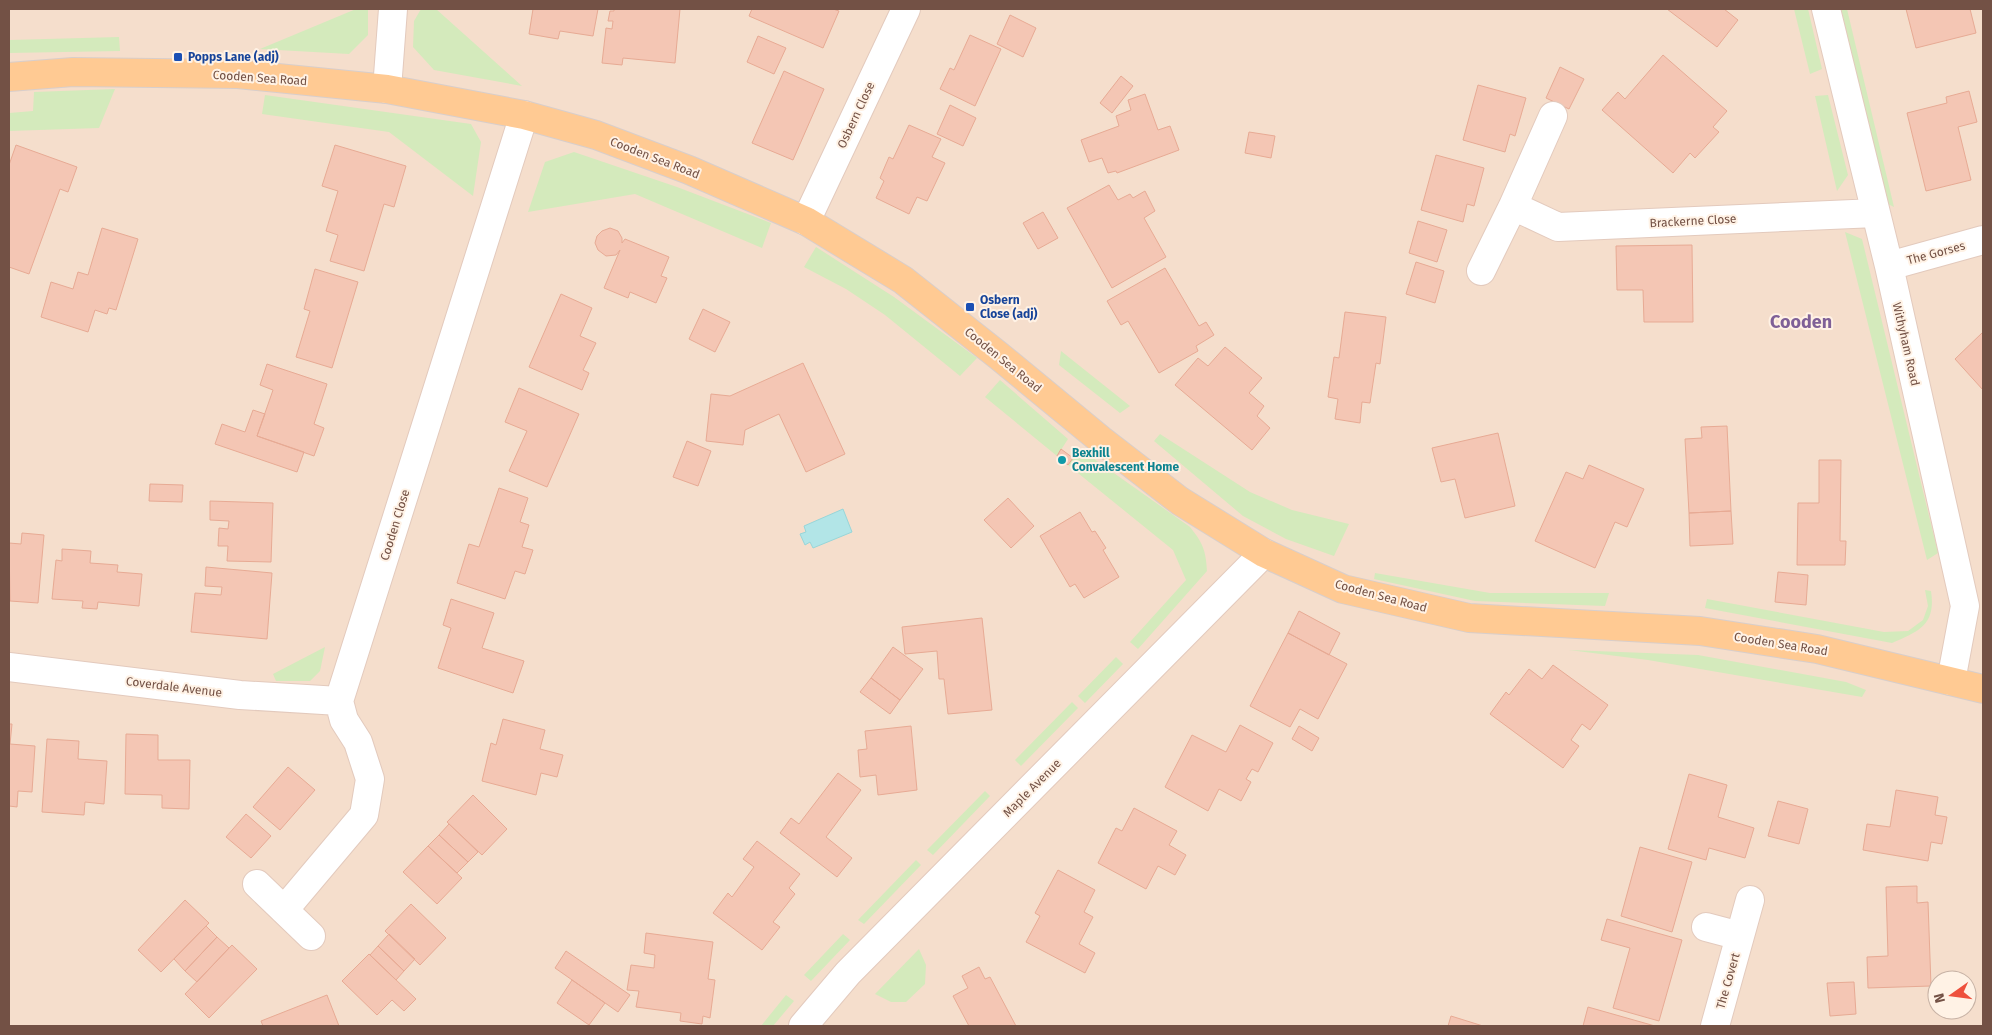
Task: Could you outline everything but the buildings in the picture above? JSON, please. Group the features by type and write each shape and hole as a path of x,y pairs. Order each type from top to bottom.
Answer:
{"main road":[{"name":"Cooden Sea Road","path":"9,77 73,72 238,74 387,89 524,115 596,135 690,170 806,221 903,280 1180,502 1264,553 1342,589 1469,618 1700,631 1817,649 1983,689"}],"street":[{"path":"387,89 393,9"},
{"name":"Osbern Close","path":"806,221 906,9"},
{"name":"Withyham Road","path":"1826,9 1889,266 1965,606 1952,681"},
{"name":"Cooden Close","path":"339,701 524,115"},
{"path":"1481,271 1514,206 1553,116"},
{"name":"Brackerne Close","path":"1514,206 1558,227 1876,213"},
{"name":"The Gorses","path":"1889,266 1983,240"},
{"name":"Maple Avenue","path":"803,1026 848,973 1264,553"},
{"name":"Coverdale Avenue","path":"9,667 240,695 339,701"},
{"path":"284,910 364,815 370,779 358,742 344,720 339,701"},
{"path":"256,884 311,936"},
{"name":"The Covert","path":"1715,1026 1750,900"},
{"name":"The Covert","path":"1706,927 1740,936"}],"shaded area":[{"path":"9,9 1983,9 1983,1026 9,1026"}],"green space":[{"path":"356,9 368,9 368,35 349,54 260,49"},
{"path":"421,9 436,9 522,86 434,70 413,47 414,21"},
{"path":"1794,9 1808,9 1822,69 1810,74"},
{"path":"1841,9 1847,9 1894,207 1888,204"},
{"path":"119,37 120,51 9,53 9,40"},
{"path":"115,89 99,128 9,131 9,113 33,111 34,92"},
{"path":"265,95 471,124 481,142 473,196 389,132 262,114"},
{"path":"1828,95 1848,175 1837,191 1815,96"},
{"path":"574,152 677,187 771,223 762,248 635,194 528,212 545,162"},
{"path":"1845,232 1862,239 1938,553 1927,560"},
{"path":"816,247 894,297 977,358 960,376 885,315 846,289 804,267"},
{"path":"1061,351 1130,406 1120,413 1059,365"},
{"path":"1000,380 1068,439 1057,456 985,397"},
{"path":"1160,434 1250,492 1292,510 1349,524 1334,556 1286,539 1243,516 1154,441"},
{"path":"1080,449 1190,527 1201,543 1205,553 1207,571 1138,649 1130,642 1186,580 1173,550 1068,465"},
{"path":"1375,573 1490,593 1609,593 1605,606 1475,601 1374,579"},
{"path":"1925,590 1931,591 1932,602 1928,619 1918,630 1892,643 1705,608 1707,599 1884,632 1908,631 1923,620 1928,606"},
{"path":"325,647 320,671 310,681 276,681 273,674"},
{"path":"1569,650 1698,655 1846,682 1866,690 1862,697 1648,660"},
{"path":"1116,657 1123,664 1085,703 1078,696"},
{"path":"1072,702 1078,708 1021,766 1015,760"},
{"path":"985,791 990,796 933,855 927,850"},
{"path":"916,860 921,865 864,924 858,920"},
{"path":"843,934 850,940 811,981 804,975"},
{"path":"919,949 926,965 925,984 906,1002 891,1002 875,994"},
{"path":"786,995 794,1001 773,1026 761,1026"}],"water":[{"path":"843,509 852,532 813,548 810,542 805,545 800,534 806,532 804,526"}],"place":[{"name":"Popps Lane (adj)","path":"178,57"},
{"name":"Osbern Close (adj)","path":"970,307"},
{"name":"Bexhill Convalescent Home","path":"1062,460"}],"district":[{"name":"Cooden","path":"1801,322"}]}
